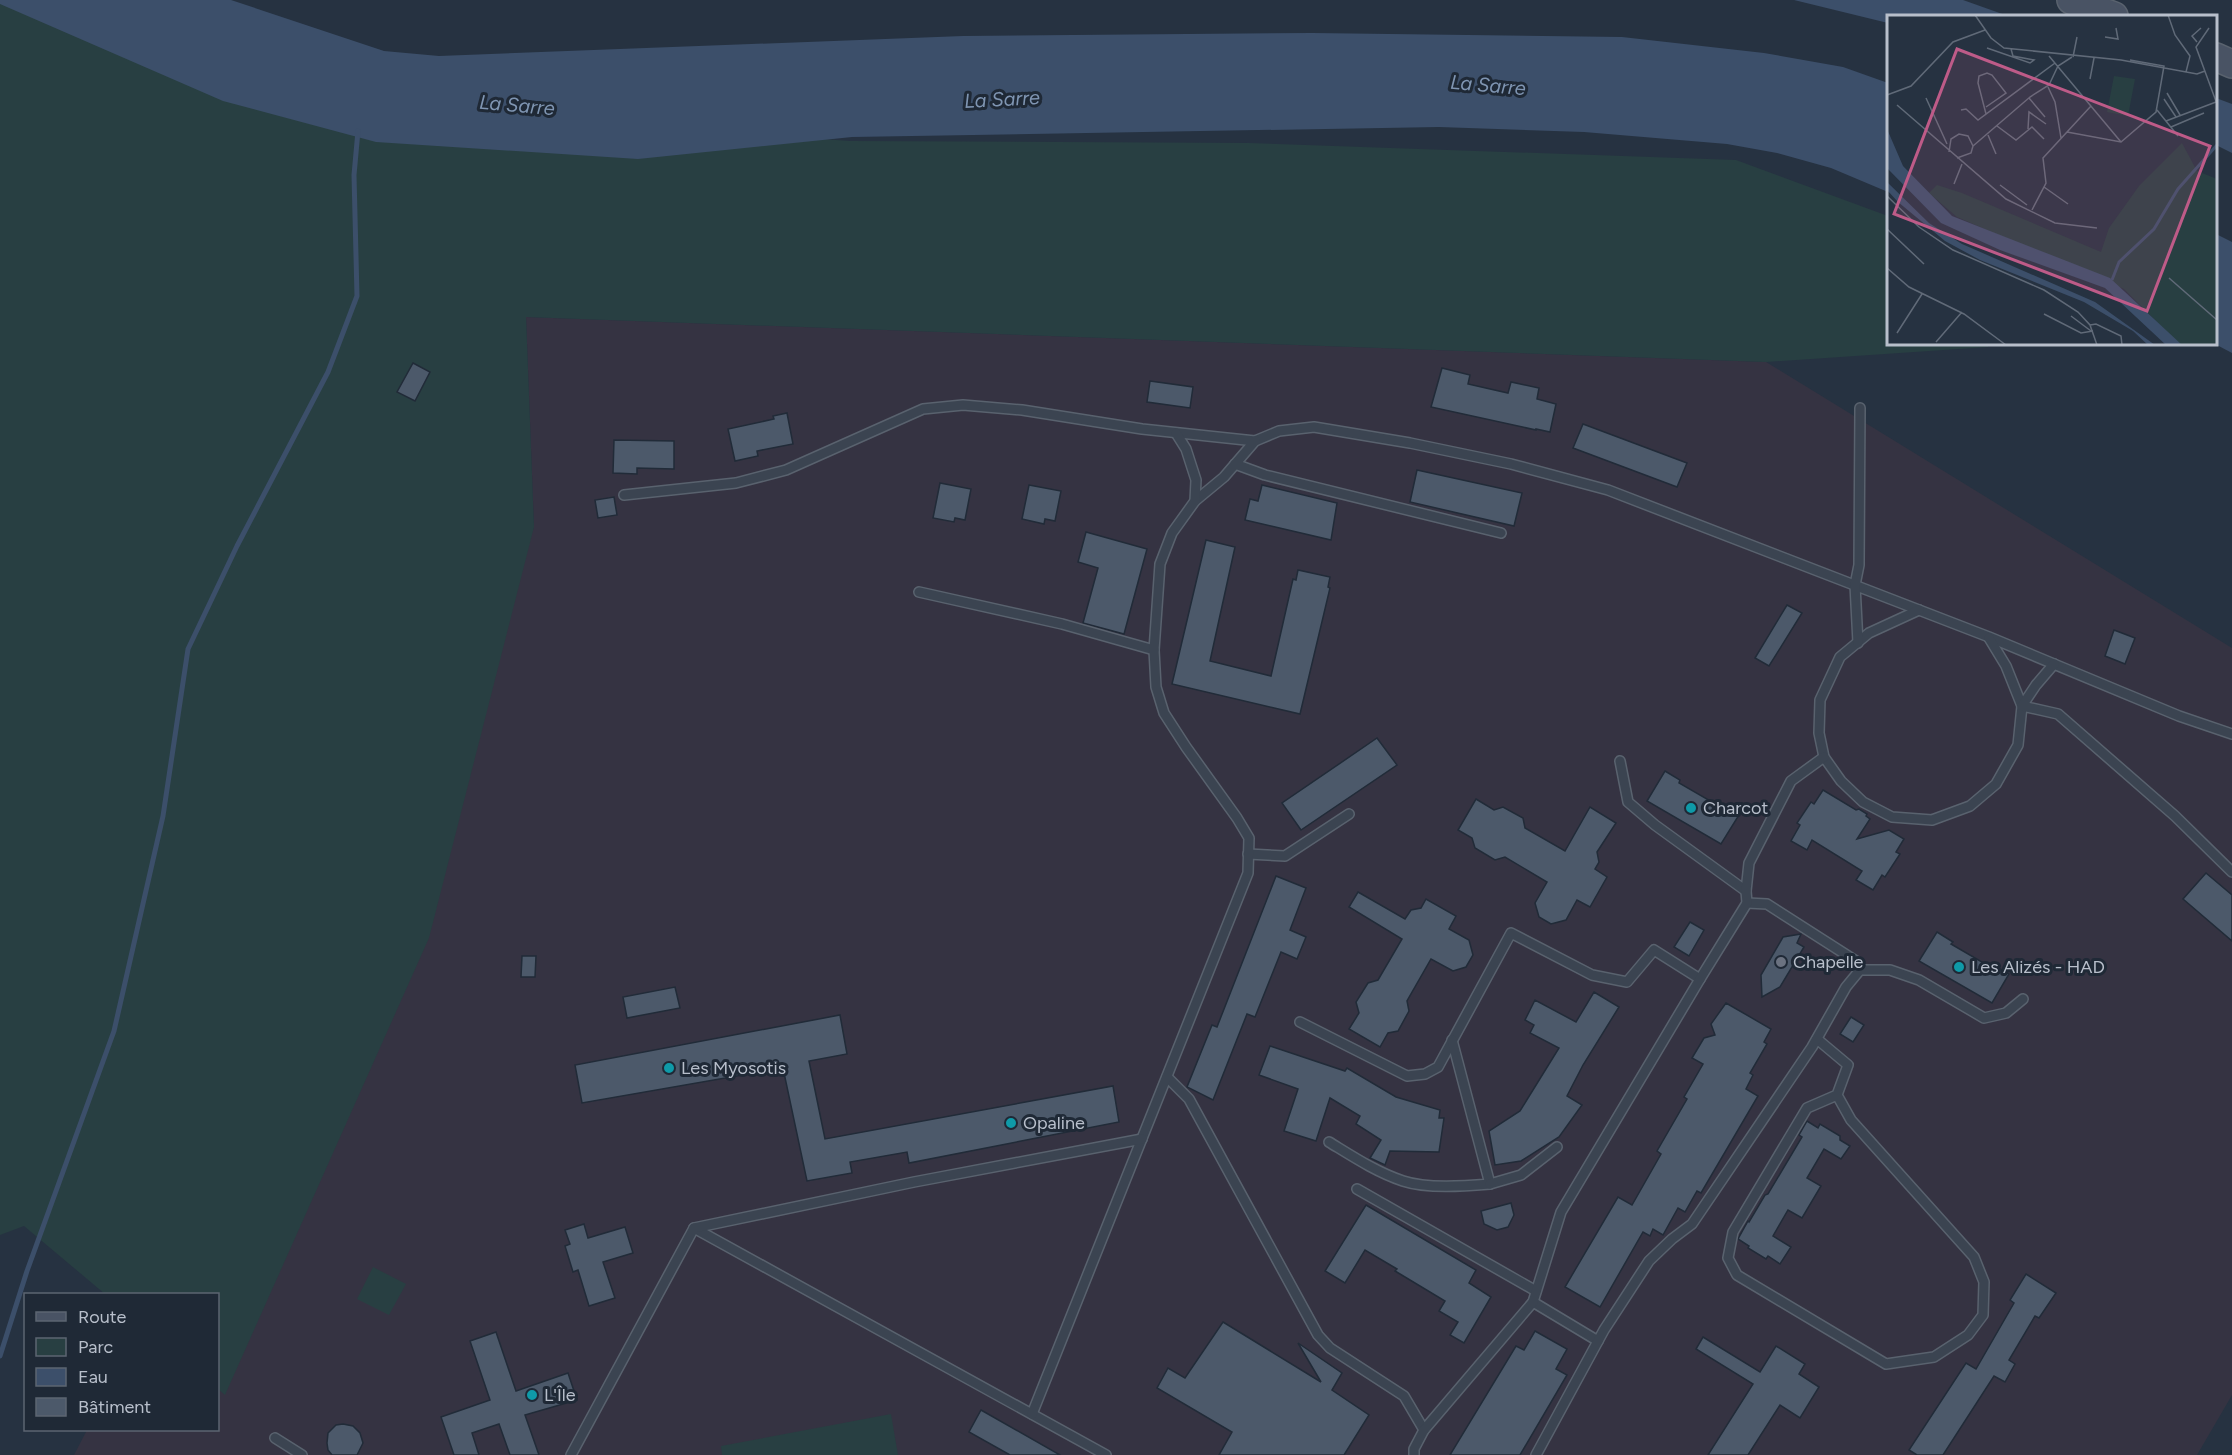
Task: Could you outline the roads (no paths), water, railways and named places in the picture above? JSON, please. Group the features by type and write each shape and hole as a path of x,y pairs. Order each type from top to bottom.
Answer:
{"street":[{"path":"2071,0 2111,15"},
{"path":"2217,57 2232,64"}],"lane":[{"path":"624,495 736,483 786,470 923,409 963,405 1022,410 1142,429 1255,441"},
{"path":"1858,643 1855,585 1859,565 1860,408"},
{"path":"1032,1414 1248,873 1249,838 1164,713 1156,687 1154,650 1160,564 1172,533 1195,501 1224,477 1255,441 1279,431 1314,427 1410,443 1511,464 1608,489 1989,637 2179,716 2232,734"},
{"path":"1176,433 1186,449 1196,480 1195,501"},
{"path":"1235,464 1265,475 1501,533"},
{"path":"919,592 1062,624 1154,650"},
{"path":"1919,610 1869,633 1840,657 1820,700 1819,734 1824,756 1841,781 1863,802 1892,817 1932,820 1970,806 1996,784 2018,745 2022,706 2036,684 2054,664"},
{"path":"1989,637 2006,666 2022,706"},
{"path":"2022,706 2058,714 2175,816 2232,872"},
{"path":"1414,1455 1414,1449 1424,1430 1533,1302 1561,1212 1747,903 1749,862 1791,781 1824,756"},
{"path":"1620,761 1628,802 1655,825 1746,891"},
{"path":"1248,854 1285,856 1349,814"},
{"path":"1747,903 1767,904 1856,961 1860,970"},
{"path":"1300,1022 1407,1076 1425,1074 1438,1067 1511,933 1592,975 1627,982 1654,950 1700,979"},
{"path":"1860,970 1890,970 1919,981 1984,1018 2006,1012 2023,999"},
{"path":"1536,1455 1598,1341 1649,1261 1692,1224 1817,1039 1846,987 1860,970"},
{"path":"1817,1039 1848,1065 1836,1095 1807,1108 1733,1232 1728,1258 1737,1275 1886,1364 1934,1357 1968,1335 1983,1315 1984,1282 1974,1257 1851,1119 1836,1095"},
{"path":"1452,1041 1490,1184"},
{"path":"1167,1077 1189,1099 1318,1335 1330,1348 1404,1396 1424,1430"},
{"path":"571,1455 694,1228 914,1182 1142,1139"},
{"path":"1329,1142 1374,1169 1404,1182 1457,1187 1490,1184 1521,1175 1557,1147"},
{"path":"1357,1189 1536,1291"},
{"path":"694,1228 1107,1455"},
{"path":"1533,1302 1598,1341"},
{"path":"274,1438 302,1455"}],"water":[{"name":"La Sarre","path":"0,0 231,0 384,51 439,56 963,36 1312,33 1622,37 1764,53 1843,67 1887,83 1887,192 1831,168 1777,153 1727,144 1584,132 1439,127 852,137 638,159 376,142 223,101 0,4"},
{"path":"1794,0 1963,0 2005,15 1887,15 1887,23"},
{"path":"2217,98 2232,104 2232,153 2217,146"},
{"path":"2217,234 2232,242 2232,353 2217,345"}],"waterway":[{"path":"0,1356 27,1271 114,1031 163,816 188,649 237,546 328,372 357,296 354,175 358,131"}],"place":[{"name":"Charcot","path":"1691,808"},
{"name":"Chapelle","path":"1781,962"},
{"name":"Les Alizés - HAD","path":"1959,967"},
{"name":"Les Myosotis","path":"669,1068"},
{"name":"Opaline","path":"1011,1123"},
{"name":"L'Île","path":"532,1395"}]}
